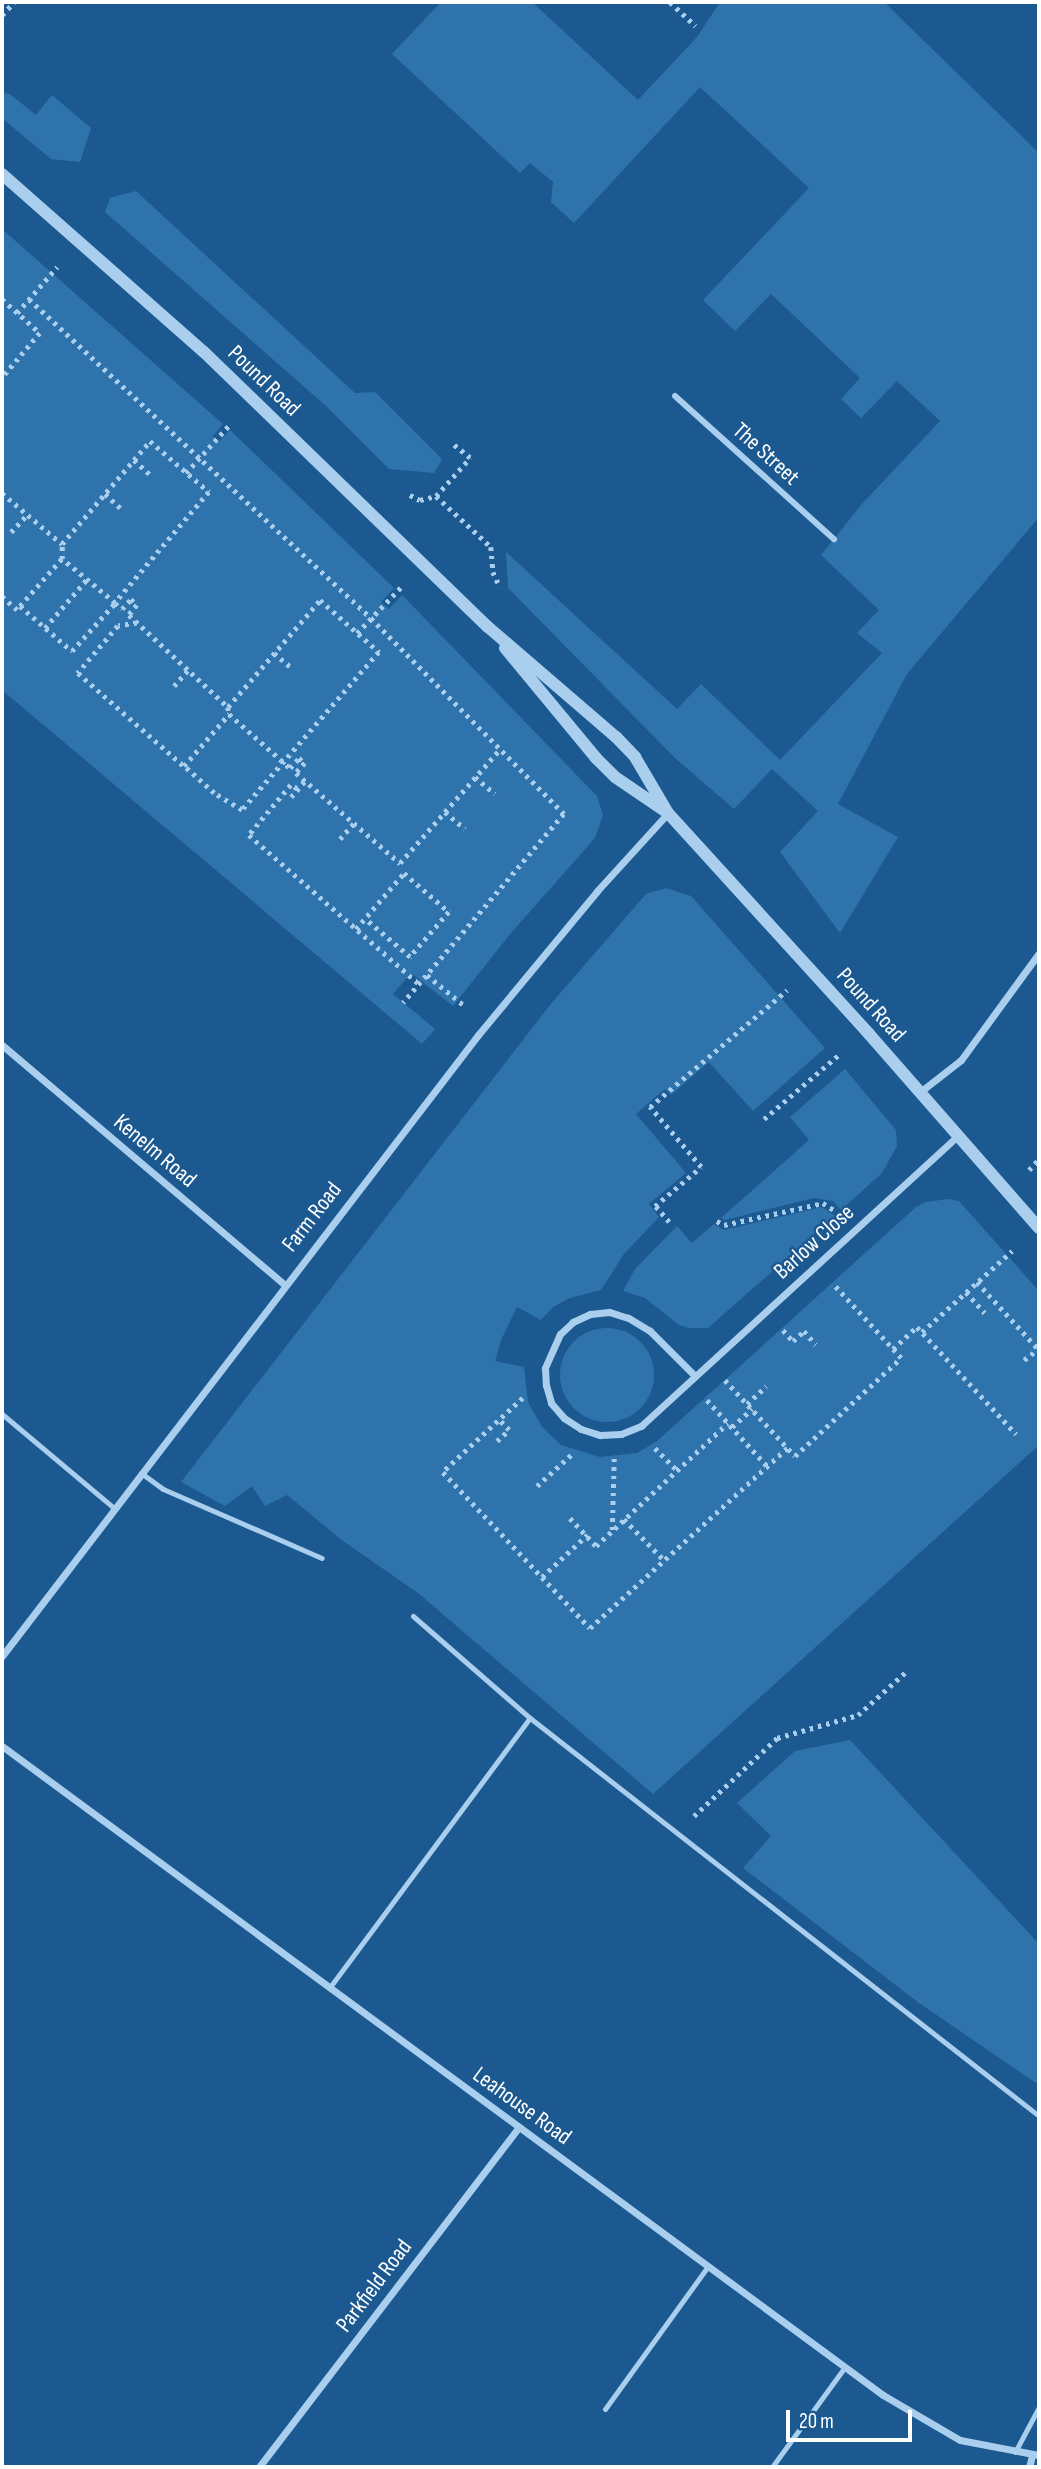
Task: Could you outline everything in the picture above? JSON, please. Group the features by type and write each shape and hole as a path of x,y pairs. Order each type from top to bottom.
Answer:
{"street":[{"name":"Pound Road","path":"2,174 204,352 488,627 597,718 635,757 668,813 1039,1228"},
{"name":"The Street","path":"675,396 834,539"},
{"name":"Pound Road","path":"488,627 596,758 615,777 668,813"},
{"name":"Farm Road","path":"2,1656 284,1284 478,1035 597,891 668,813"},
{"path":"920,1092 961,1059 1039,953"},
{"name":"Kenelm Road","path":"2,1045 284,1284"},
{"name":"Barlow Close","path":"695,1376 650,1331 628,1318 609,1312 590,1314 573,1322 560,1334 545,1368 546,1385 558,1410 580,1429 600,1435 621,1434 641,1426 958,1136"},
{"name":"Leahouse Road","path":"2,1746 883,2395 960,2441 1036,2456"},
{"name":"Parkfield Road","path":"259,2467 519,2127"},
{"path":"1029,2467 1036,2456"}],"lane":[{"path":"2,1414 114,1508"},
{"path":"141,1473 163,1489 322,1558"},
{"path":"414,1616 530,1718 1039,2116"},
{"path":"330,1987 530,1718"},
{"path":"605,2409 708,2266"},
{"path":"772,2467 845,2367"},
{"path":"1015,2452 1039,2407"}],"path":[{"path":"2,15 13,2"},
{"path":"670,2 696,26"},
{"path":"17,313 57,267"},
{"path":"2,299 40,333 2,378"},
{"path":"29,299 371,618 564,814 403,1003"},
{"path":"186,473 231,423"},
{"path":"2,597 17,610 20,606 62,559 62,544 150,441 209,492 72,651 20,606"},
{"path":"410,495 420,500 436,496 470,458 453,444"},
{"path":"134,460 152,476"},
{"path":"2,493 62,544"},
{"path":"105,494 123,510"},
{"path":"436,496 491,547 493,572 500,587"},
{"path":"11,532 27,514"},
{"path":"62,559 122,609 131,599 137,605 129,615 228,707 229,714 290,768 299,758 305,763 296,773 400,863 404,873 449,912 410,957 365,919"},
{"path":"45,628 87,579"},
{"path":"357,633 402,586"},
{"path":"137,623 118,626 78,673 214,793 242,810 379,652 320,600 228,707"},
{"path":"274,653 293,669"},
{"path":"174,686 188,670"},
{"path":"184,766 229,714"},
{"path":"400,863 500,749"},
{"path":"475,777 495,794"},
{"path":"291,797 305,781"},
{"path":"297,789 291,785 249,835 419,984"},
{"path":"445,812 465,829"},
{"path":"340,839 354,823"},
{"path":"356,929 404,873"},
{"path":"427,975 466,1007"},
{"path":"669,1222 655,1206 701,1167 650,1107 787,990"},
{"path":"764,1119 841,1053"},
{"path":"1029,1170 1039,1159"},
{"path":"717,1221 724,1225 823,1203 843,1218"},
{"path":"922,1332 1012,1251"},
{"path":"720,1374 795,1456 901,1358 827,1277"},
{"path":"977,1282 1038,1349 1024,1360"},
{"path":"966,1292 985,1313"},
{"path":"776,1322 793,1341 804,1331 816,1345"},
{"path":"893,1349 917,1327 1016,1434"},
{"path":"747,1404 766,1386"},
{"path":"699,1392 768,1466"},
{"path":"530,1393 443,1472 590,1628 787,1448"},
{"path":"570,1517 596,1546 730,1425 752,1409"},
{"path":"497,1441 509,1430 499,1420"},
{"path":"648,1439 678,1471"},
{"path":"537,1486 580,1446"},
{"path":"612,1530 614,1450"},
{"path":"624,1519 664,1560"},
{"path":"542,1577 587,1535"},
{"path":"677,1831 778,1738 858,1715 908,1670"}],"shaded area":[{"path":"441,2 532,2 638,100 697,37 720,2 884,2 1039,153 1039,517 907,674 838,804 898,837 840,933 780,852 818,811 772,769 734,809 676,759 508,588 506,552 677,709 701,684 780,760 882,653 857,633 879,610 821,555 862,504 940,421 897,381 861,418 841,399 860,378 771,294 735,331 703,300 809,188 700,87 574,223 551,202 553,182 530,163 520,173 392,54"},
{"path":"2,93 10,94 36,115 52,95 91,128 80,162 51,159 2,118"},
{"path":"136,191 355,393 375,392 442,459 434,473 389,469 326,406 105,212 110,198"},
{"path":"2,229 223,424 213,436 219,441 230,430 394,588 381,602 389,609 402,595 597,796 603,815 595,838 511,933 453,1006 411,973 393,994 435,1029 422,1044 2,690"},
{"path":"666,888 691,896 825,1048 753,1111 709,1062 671,1095 665,1089 636,1114 686,1173 649,1204 659,1217 624,1254 601,1290 570,1298 553,1307 541,1320 517,1307 501,1340 495,1361 524,1367 528,1402 542,1427 561,1445 600,1457 637,1453 656,1442 916,1207 926,1202 948,1199 959,1201 1039,1291 1039,1445 653,1794 418,1593 343,1541 287,1495 265,1506 252,1486 225,1506 181,1482 550,1005 646,894"},
{"path":"845,1069 896,1130 897,1146 882,1173 841,1210 833,1201 814,1198 725,1220 721,1218 809,1140 790,1117"},
{"path":"822,1207 835,1216 708,1328 679,1325 645,1298 623,1291 635,1269 677,1226 692,1243 714,1224 724,1230"},
{"path":"607,1328 625,1331 640,1342 651,1357 654,1375 651,1393 640,1408 625,1419 607,1422 589,1419 574,1408 563,1393 560,1375 563,1357 574,1342 589,1331"},
{"path":"850,1740 1039,1944 1039,2080 1036,2083 919,2003 743,1868 771,1836 737,1803 795,1751"}]}
